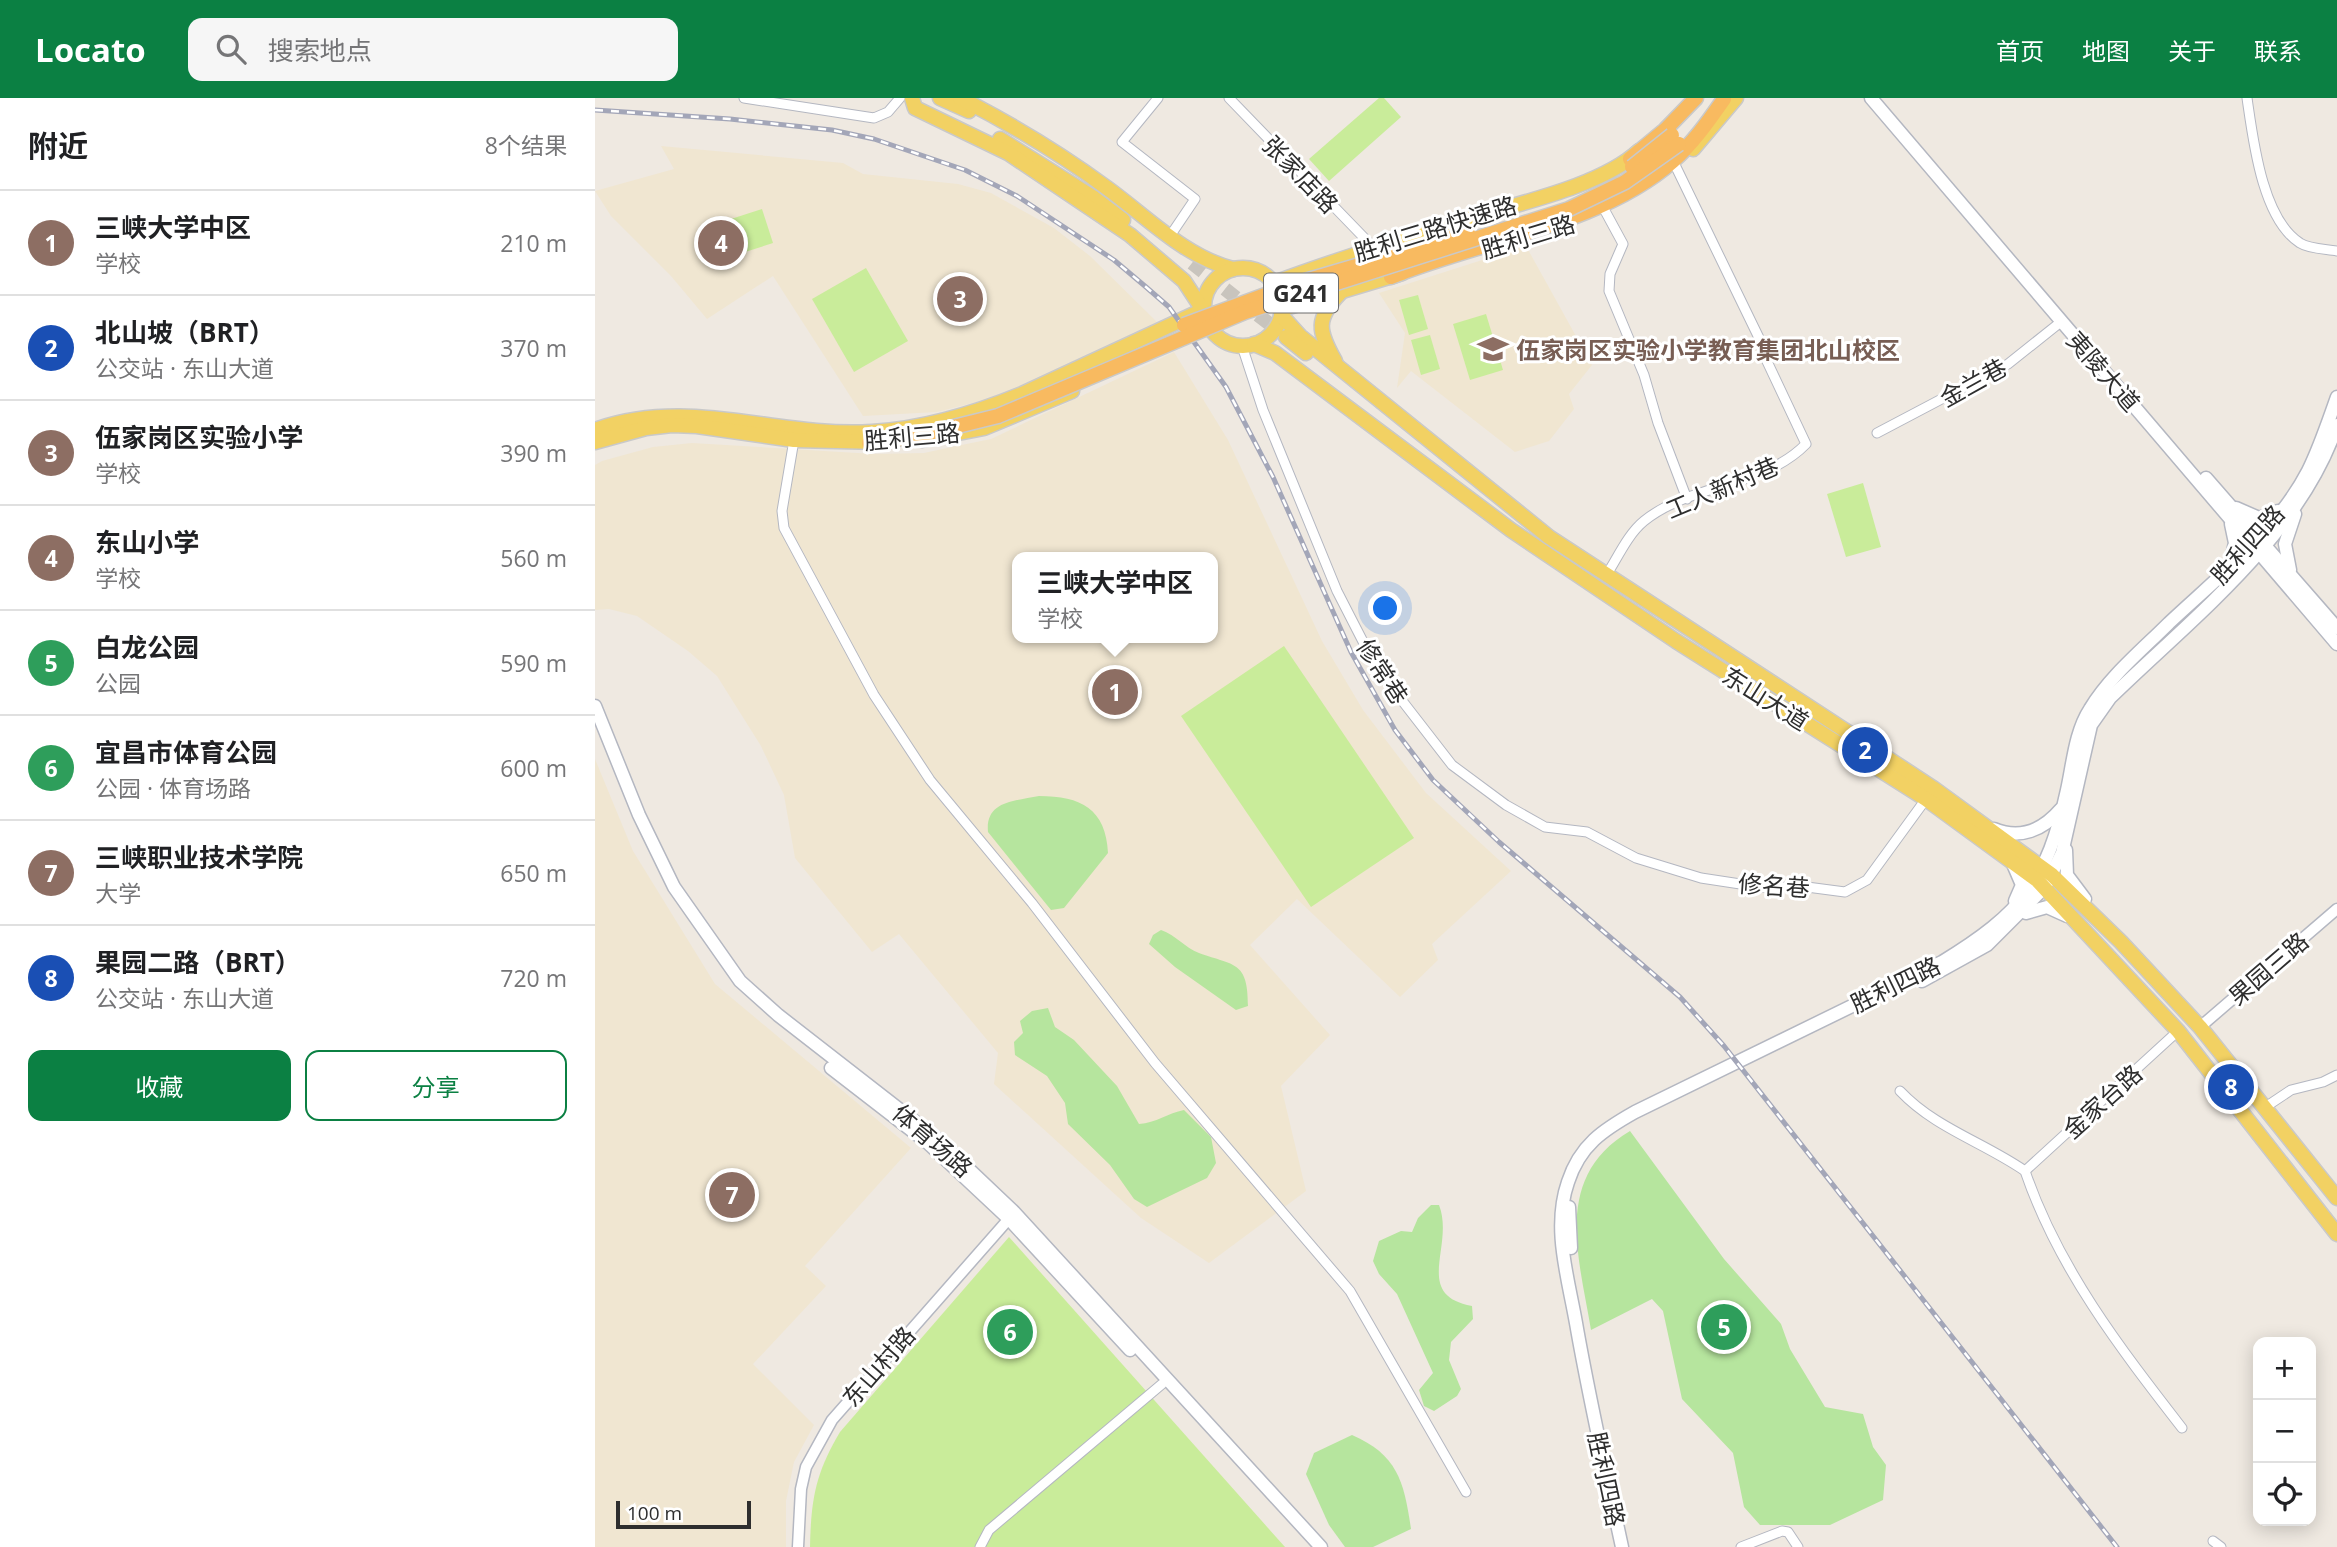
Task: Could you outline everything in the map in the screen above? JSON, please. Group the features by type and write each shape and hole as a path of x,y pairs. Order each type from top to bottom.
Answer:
{"highway":[{"path":"1630,159 1665,130 1696,98"},
{"name":"G241","path":"1676,140 1708,98"},
{"path":"1391,276 1528,232 1619,195 1671,163 1699,136 1728,98"},
{"name":"G241","path":"1676,140 1728,98"},
{"name":"胜利三路快速路","path":"870,437 917,433 996,410 1187,324 1283,288 1567,200 1619,176 1676,140"}],"main road":[{"path":"940,98 1003,126 1189,267 1019,148 917,100 915,108 1008,153 1130,235 1184,281 1203,310 1212,330 1230,344 1248,345 1272,333 1282,312 1274,283 1256,270 1233,269 1210,263 1105,186 1027,135 960,98"},
{"name":"胜利三路","path":"1274,283 1374,248 1569,187 1630,159 1686,98"},
{"name":"胜利三路","path":"1282,312 1391,276 1550,232 1604,209 1650,186 1676,167 1728,98"},
{"name":"夷陵大道","path":"1871,98 2229,510"},
{"name":"夷陵大道","path":"1879,98 2259,545 2295,579 2337,628"},
{"path":"1203,310 1209,287 1215,279 1233,269"},
{"path":"1340,368 1322,334 1321,321 1326,307 1341,292"},
{"name":"胜利三路","path":"595,442 646,428 672,425 697,425 794,440 870,437 994,406 1203,310"},
{"name":"东山大道","path":"1282,312 1300,336 1549,537 1989,827 2121,942 2200,1027 2337,1198"},
{"name":"胜利三路","path":"595,430 645,416 697,415 918,441 984,428 1047,404 1212,330"},
{"path":"1539,549 1283,340 1540,535 1549,537"},
{"name":"东山大道","path":"1248,345 1275,353 1539,549 1676,641 1926,799 2011,861 2045,878 2099,944 2178,1031 2337,1234"},
{"name":"胜利四路","path":"2259,545 2307,473 2337,397"},
{"name":"胜利四路","path":"1629,1547 1592,1379 1569,1237 1569,1206 1576,1178 1589,1152 1605,1137 1638,1117 1950,968 1987,945 2045,878 2062,853 2066,812 2091,725 2110,698 2303,498 2327,453 2337,425"},
{"path":"2295,579 2287,564 2285,544 2303,498"},
{"path":"2277,575 2259,567 2232,571 2234,535 2229,510 2259,518 2281,509"},
{"name":"夷陵大道","path":"2259,545 2277,575 2337,644"},
{"name":"体育场路","path":"595,706 639,815 674,887 740,981 778,1015 936,1138 1321,1547"},
{"name":"体育场路","path":"595,721 636,820 670,892 738,987 774,1023 927,1143 1011,1215 1309,1547"},
{"path":"1989,827 2013,835 2042,826 2066,812"},
{"path":"2066,812 2067,876 2121,942"},
{"path":"2011,861 2017,868 2022,885 2012,915"},
{"path":"2012,915 2047,906 2059,910 2099,944"},
{"name":"胜利四路","path":"1622,1547 1586,1380 1560,1229 1567,1184 1580,1155 1600,1132 1635,1112 1941,962 2012,915"}],"street":[{"path":"744,98 874,118 888,112 900,98"},
{"path":"1158,98 1122,142 1195,199 1170,236"},
{"name":"张家店路","path":"1229,98 1374,248"},
{"path":"2247,98 2264,187 2281,221 2302,245 2337,251"},
{"name":"工人新村巷","path":"1607,575 1644,521 1687,499 1740,482 1781,463 1806,444 1676,167"},
{"path":"1604,209 1623,244 1610,274 1609,291 1644,375 1658,423 1687,499"},
{"name":"金兰巷","path":"1877,433 2008,364 2062,321"},
{"name":"修常巷","path":"1248,345 1263,410 1337,591 1376,667 1452,765 1506,805 1545,827 1587,832"},
{"path":"794,440 782,511 783,528 874,695 930,780 1032,903 1148,1053 1350,1291 1467,1492"},
{"name":"修名巷","path":"1587,832 1636,858 1701,878 1760,887 1807,887 1845,892 1867,880 1926,799"},
{"name":"果园三路","path":"2200,1027 2337,909"},
{"name":"金家台路","path":"2025,1171 2178,1031"},
{"path":"2264,1108 2291,1090 2337,1075"},
{"path":"1900,1091 1916,1107 1940,1124 2025,1171 2048,1230 2084,1294 2182,1428"},
{"name":"东山村路","path":"799,1547 801,1489 806,1467 832,1420 1011,1215"},
{"path":"980,1547 989,1531 1162,1384"},
{"path":"1741,1547 1782,1531 1788,1532 1798,1547"}],"shaded area":[{"path":"661,146 843,163 863,174 958,184 991,193 1054,228 1090,256 1157,322 1005,395 937,412 863,416 773,276 707,319 671,276 611,216 595,191 674,169"},
{"name":"伍家岗区实验小学教育集团北山校区","path":"1526,246 1592,365 1569,394 1574,409 1549,441 1515,452 1411,371 1397,388 1405,333 1379,293"},
{"path":"1174,352 1228,440 1322,641 1363,710 1426,793 1511,871 1432,944 1438,960 1400,997 1297,899 1250,945 1330,1035 1281,1086 1306,1191 1209,1263 1141,1218 994,1084 998,1053 899,934 872,952 795,858 784,795 761,746 717,676 688,651 637,616 609,609 595,610 595,465 602,461 653,447 692,443 874,454 924,453 991,439"},
{"path":"595,759 633,851 715,984 911,1148 805,1266 826,1286 753,1364 814,1425 794,1462 786,1501 786,1547 595,1547"}],"green space":[{"path":"1379,98 1384,98 1401,117 1329,181 1309,159"},
{"path":"762,209 773,243 714,262 703,228"},
{"path":"866,268 908,341 854,372 812,299"},
{"path":"1418,295 1428,329 1409,335 1399,300"},
{"path":"1486,314 1503,370 1470,380 1453,324"},
{"path":"1430,335 1440,369 1421,375 1411,340"},
{"path":"1863,483 1881,547 1846,557 1827,494"},
{"path":"1284,646 1414,838 1311,907 1181,716"},
{"path":"1039,796 1067,799 1089,808 1102,826 1106,838 1108,853 1064,908 1051,910 988,832 988,822 996,808 1012,801"},
{"path":"1161,930 1194,951 1237,968 1245,981 1248,1006 1236,1010 1175,967 1149,944 1153,935"},
{"path":"1048,1008 1055,1027 1074,1040 1117,1086 1139,1124 1184,1110 1211,1137 1216,1163 1207,1178 1147,1207 1134,1199 1110,1165 1068,1124 1065,1103 1047,1076 1015,1055 1014,1042 1023,1033 1020,1021 1032,1011"},
{"path":"1630,1131 1724,1259 1781,1324 1790,1349 1825,1407 1863,1414 1873,1447 1886,1465 1883,1500 1830,1525 1760,1525 1744,1507 1733,1453 1682,1399 1663,1311 1652,1299 1591,1330 1577,1247 1580,1195 1589,1171 1605,1150"},
{"path":"1431,1205 1439,1205 1443,1221 1439,1280 1444,1291 1454,1300 1472,1306 1473,1319 1451,1342 1449,1360 1461,1389 1457,1396 1434,1411 1424,1406 1419,1390 1433,1373 1397,1294 1379,1274 1373,1261 1379,1241 1401,1231 1412,1232 1418,1218"},
{"path":"1009,1237 1285,1547 810,1547 816,1488 825,1461 840,1432"},
{"path":"1352,1435 1380,1452 1389,1461 1401,1484 1408,1512 1411,1529 1373,1547 1345,1547 1329,1525 1306,1474 1314,1453"}],"tunnel":[{"path":"1192,263 1286,337"}],"railway":[{"path":"595,110 730,119 832,130 874,139 965,170 1017,196 1114,260 1169,307 1226,387 1273,477 1351,652 1395,730 1433,780 1499,842 1680,997 1724,1046 2117,1547"}],"place":[{"name":"东山小学","path":"721,243"},
{"name":"伍家岗区实验小学","path":"960,299"},
{"name":"伍家岗区实验小学教育集团北山校区","path":"1493,349"},
{"name":"三峡大学中区","path":"1115,692"},
{"name":"北山坡（BRT）","path":"1865,750"},
{"name":"果园二路（BRT）","path":"2231,1087"},
{"name":"三峡职业技术学院","path":"732,1195"},
{"name":"白龙公园","path":"1724,1327"},
{"name":"宜昌市体育公园","path":"1010,1332"}]}
